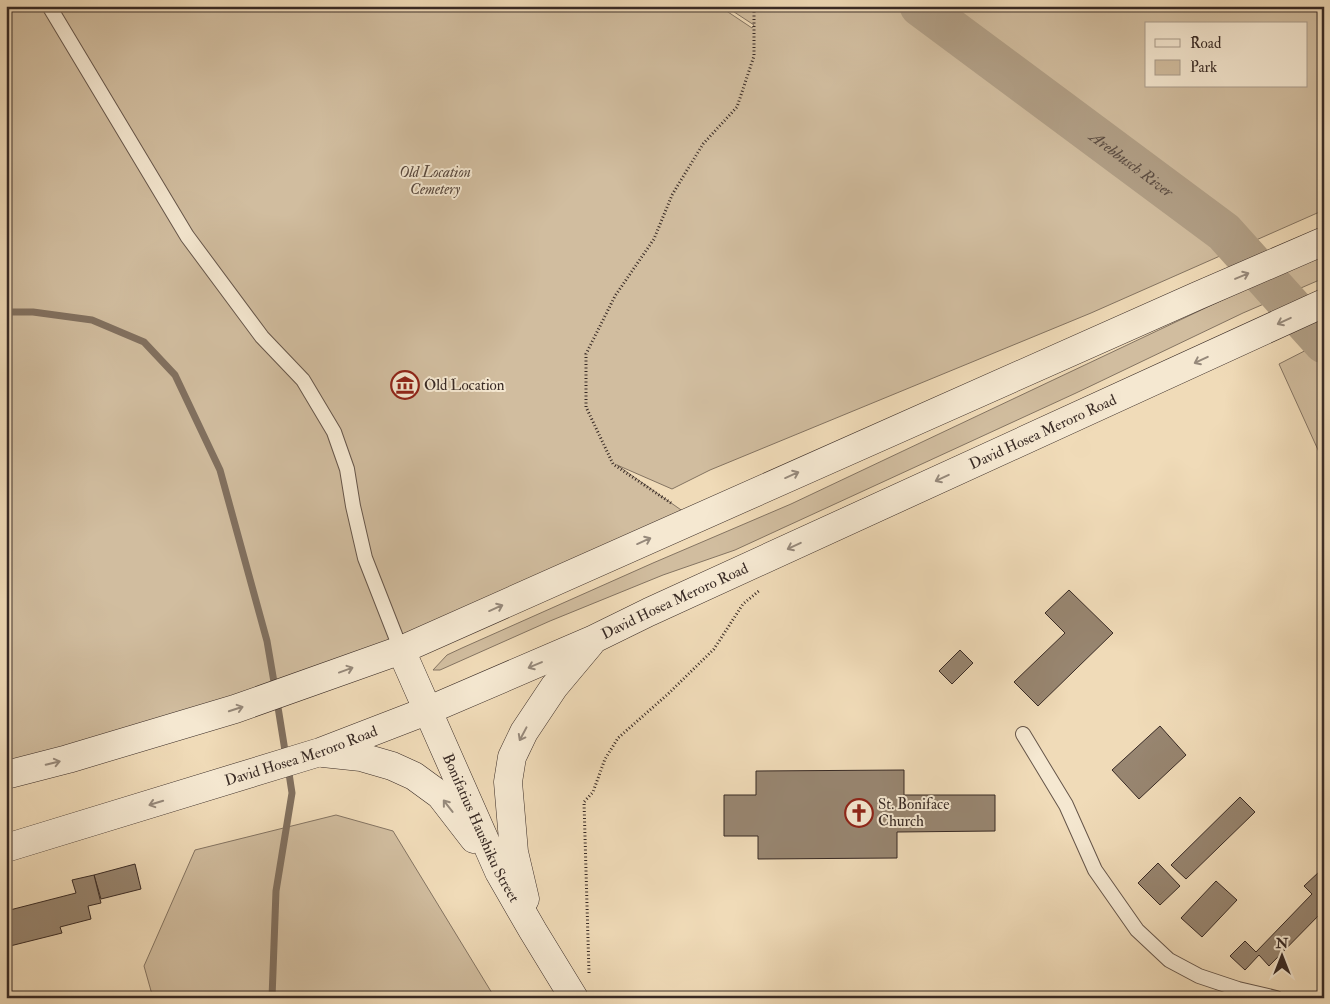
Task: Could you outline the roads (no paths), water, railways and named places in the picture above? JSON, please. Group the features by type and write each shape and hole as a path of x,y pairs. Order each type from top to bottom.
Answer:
{"main road":[{"path":"6,775 190,723 402,650 1197,296 1316,245"},
{"name":"David Hosea Meroro Road","path":"6,848 314,754 429,710 594,639 649,612 1324,303"},
{"path":"533,931 514,852 508,782 512,756 524,732 554,687 594,639"},
{"name":"Bonifatius Haushiku Street","path":"402,650 499,872 574,998"},
{"path":"314,754 361,757 392,766 414,776 440,795 499,872"}],"lane":[{"path":"49,6 187,236 262,337 303,380 334,432 347,469 352,506 365,558 402,650"},
{"path":"1023,734 1066,806 1095,870 1137,930 1169,960 1199,976 1238,989 1276,998"}],"waterway":[{"name":"Arebbusch River","path":"920,6 1224,232 1324,343"},
{"path":"6,312 33,312 92,320 144,342 175,375 220,470 267,641 275,688"},
{"path":"277,701 286,757"},
{"path":"272,998 276,891 292,793 288,767"}],"place":[{"name":"Old Location","path":"405,385"},
{"name":"St. Boniface Church","path":"859,813"}],"park label":[{"name":"Old Location Cemetery","path":"435,180"}]}
